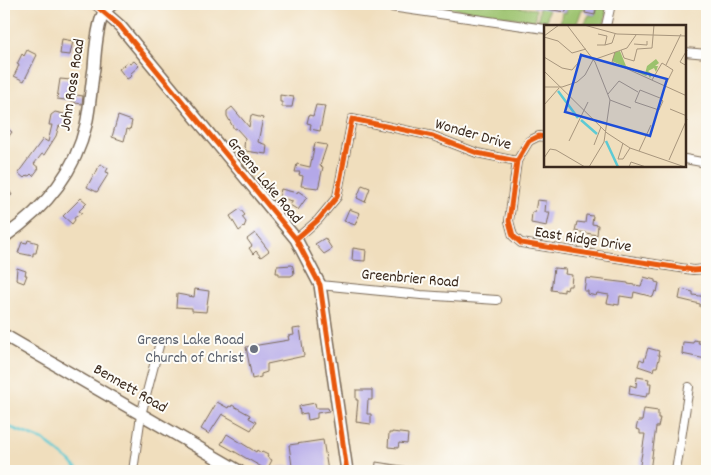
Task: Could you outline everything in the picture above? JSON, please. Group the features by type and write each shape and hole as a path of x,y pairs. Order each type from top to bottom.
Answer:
{"street":[{"name":"Greens Lake Road","path":"94,4 120,26 296,239 320,285 347,471"},
{"path":"104,12 112,4"},
{"path":"370,4 544,29"},
{"path":"606,25 611,4"},
{"name":"John Ross Road","path":"4,237 30,218 56,190 69,170 78,150 86,126 99,29 104,12"},
{"path":"686,52 707,54"},
{"name":"Wonder Drive","path":"296,239 318,220 337,198 352,119 433,136 477,153 517,161"},
{"name":"East Ridge Drive","path":"544,137 540,136 529,142 517,161 509,221 513,236 521,243 693,270 707,269"},
{"path":"686,158 707,163"},
{"name":"Greenbrier Road","path":"320,285 420,295 497,300"},
{"name":"Bennett Road","path":"4,335 239,471"},
{"path":"133,471 142,415 159,346"},
{"path":"676,471 689,387"}],"green space":[{"path":"422,4 490,4 536,9 535,21"},
{"path":"540,4 549,4 547,21 538,20"},
{"path":"568,4 586,4 585,9 582,9 576,25 560,24 562,12 566,13"},
{"path":"597,7 607,10 604,25 584,25 589,15 595,15"}],"building":[{"path":"533,4 567,4 566,12 533,7"},
{"path":"586,4 597,4 595,15 585,13"},
{"path":"62,39 73,41 70,55 60,54"},
{"path":"27,50 37,55 24,81 14,76 22,54 24,56"},
{"path":"134,61 139,66 130,74 132,76 127,79 119,69 128,62 130,64"},
{"path":"60,79 71,80 70,94 83,96 82,104 75,103 75,101 57,99"},
{"path":"280,95 294,97 292,107 282,107"},
{"path":"316,105 325,106 320,131 310,129 311,124 307,123 309,115 313,116"},
{"path":"232,107 249,127 251,115 263,118 258,142 267,145 266,154 245,151 245,138 236,128 234,129 227,116 227,111"},
{"path":"55,112 69,115 64,127 59,126 56,136 44,155 42,154 34,164 39,168 33,176 31,174 24,178 18,173 43,139 48,142 52,125 49,125 51,115"},
{"path":"118,116 132,121 130,130 127,129 124,141 112,137"},
{"path":"4,126 12,132 4,143"},
{"path":"315,143 327,145 320,166 323,167 319,185 318,188 301,186 303,176 299,175 300,172 295,172 297,164 310,167"},
{"path":"100,164 108,168 106,172 109,173 97,192 87,187"},
{"path":"4,182 12,195 4,200"},
{"path":"362,185 370,188 365,202 357,198"},
{"path":"281,189 297,193 298,191 307,197 298,210 290,205 293,201 279,198"},
{"path":"81,198 87,203 79,211 82,213 74,218 75,220 72,224 63,216"},
{"path":"537,200 546,201 545,212 550,212 547,226 531,223 532,212 535,212"},
{"path":"240,209 245,215 242,217 246,222 239,231 230,216"},
{"path":"349,209 360,213 355,225 344,221"},
{"path":"586,215 593,216 592,224 598,225 597,235 575,231 577,222 585,223"},
{"path":"255,233 269,251 261,257 256,251 253,254 249,248 252,246 247,239"},
{"path":"325,238 332,249 324,254 315,244"},
{"path":"28,240 38,243 36,253 33,253 33,256 18,253 22,242 27,243"},
{"path":"353,248 366,250 365,261 352,260"},
{"path":"292,265 294,274 291,276 279,276 279,273 276,273 277,266"},
{"path":"17,268 26,271 25,275 27,275 24,283 16,280"},
{"path":"554,268 566,269 565,274 572,275 571,286 568,286 567,290 564,289 564,292 551,290"},
{"path":"644,277 659,283 657,292 655,291 653,297 634,292 633,298 620,296 619,305 607,303 609,295 597,293 596,296 588,294 588,291 584,291 586,278 641,286"},
{"path":"195,289 209,291 206,312 192,311 192,308 176,307 177,294 194,297"},
{"path":"681,289 693,292 693,295 707,297 707,308 700,307 700,304 679,299"},
{"path":"300,328 304,356 267,364 267,372 261,374 261,377 252,379 246,347 289,340 288,336 294,335 293,329"},
{"path":"694,340 699,341 698,343 707,344 706,359 682,354 683,342 693,343"},
{"path":"648,348 659,351 658,355 660,355 657,367 654,367 653,371 638,366 640,359 644,361"},
{"path":"637,377 649,379 648,383 651,383 650,393 647,393 646,397 629,394 630,385 636,387"},
{"path":"356,390 372,390 372,400 368,400 367,414 371,414 371,424 356,422 358,400 356,400"},
{"path":"217,402 228,408 232,405 250,415 249,418 256,422 251,430 222,414 209,434 201,429"},
{"path":"315,403 316,408 328,408 329,411 317,413 317,418 308,420 307,413 300,414 299,406"},
{"path":"644,409 658,411 658,418 660,418 658,427 656,427 650,471 639,471 645,434 640,434 640,430 636,429 638,421 642,421"},
{"path":"389,433 408,434 407,444 399,443 398,448 388,447"},
{"path":"227,434 256,452 257,450 268,455 267,457 272,460 267,470 221,444"},
{"path":"323,440 328,471 279,471 278,467 292,466 289,445"},
{"path":"376,462 415,468 414,471 375,471"}],"waterway":[{"path":"4,425 43,440 71,462 79,471"}],"cycle path":[{"path":"94,4 120,26 296,239 320,285 347,471"},
{"path":"296,239 318,220 337,197 352,119 433,136 477,153 517,161"},
{"path":"544,137 539,136 529,141 517,161 509,221 513,236 521,243 693,270 707,269"}],"place":[{"name":"Greens Lake Road Church of Christ","path":"254,349"}]}
